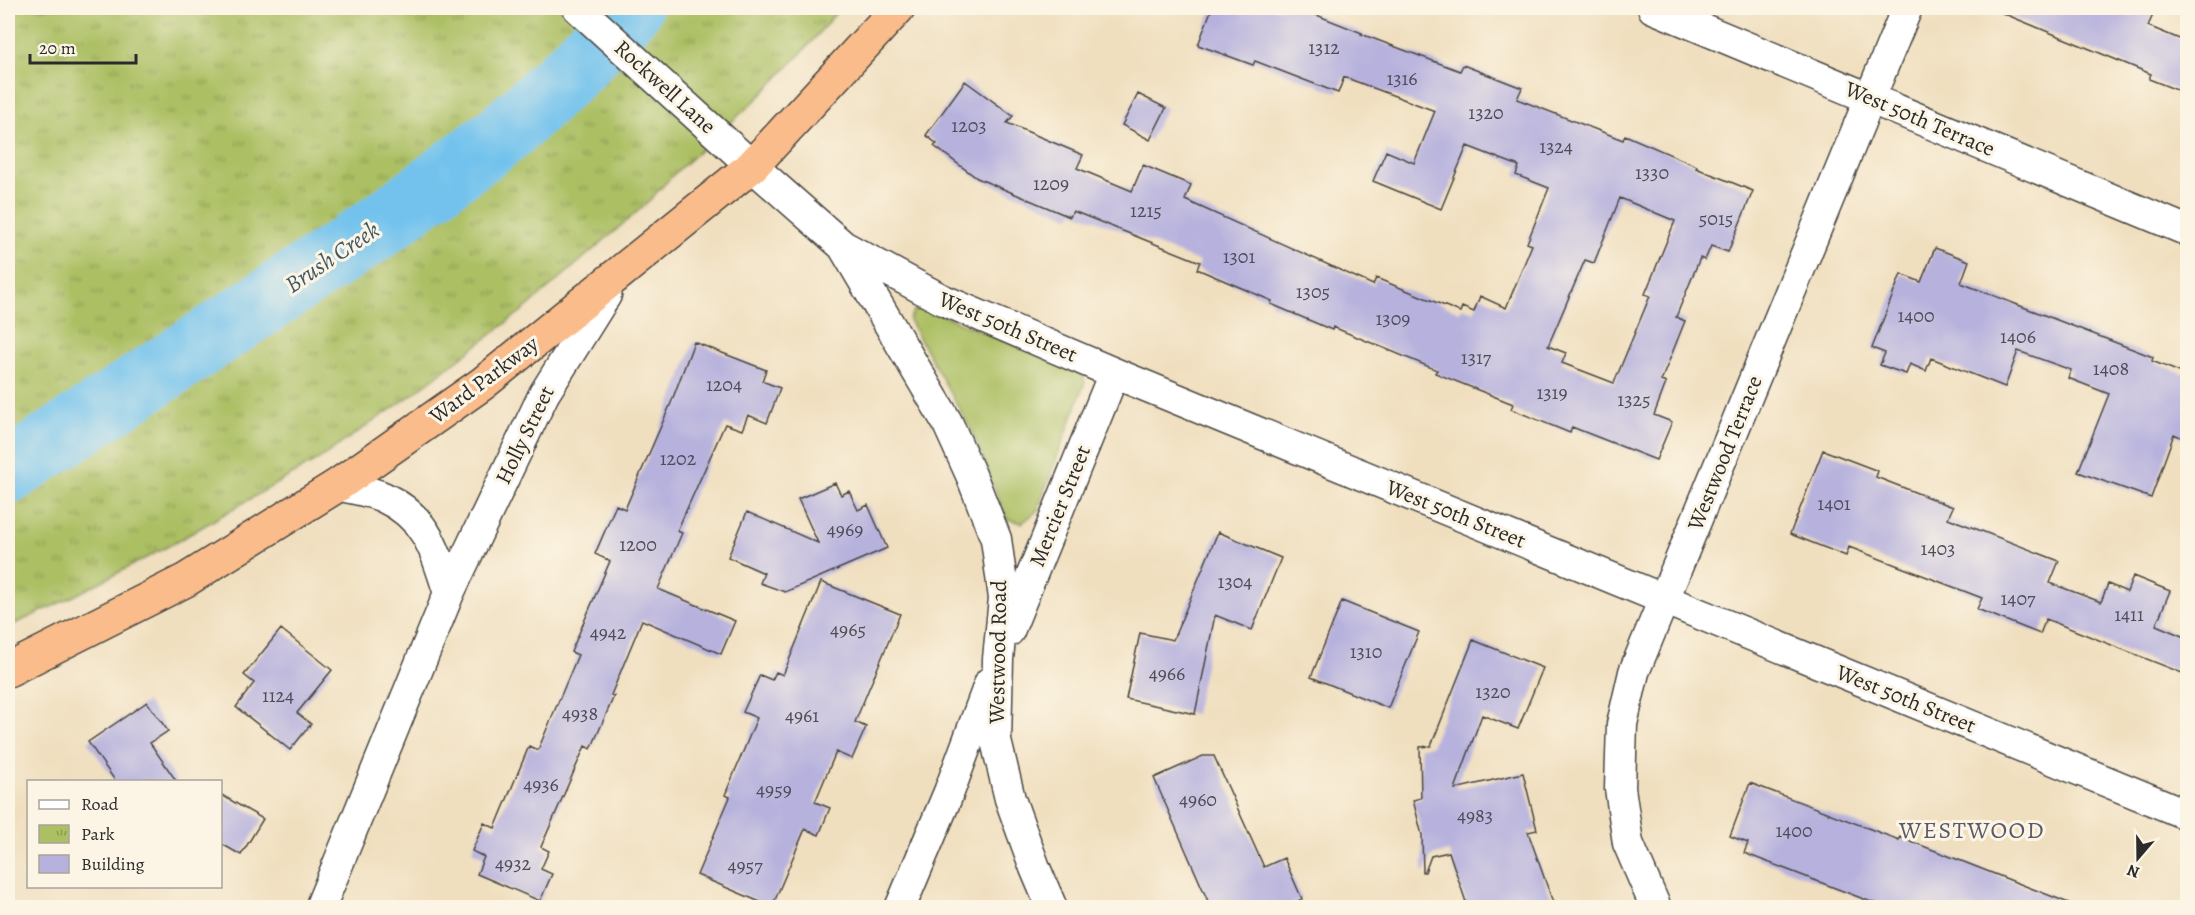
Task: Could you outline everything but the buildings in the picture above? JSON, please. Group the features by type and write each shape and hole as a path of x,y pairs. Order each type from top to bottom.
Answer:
{"highway":[{"name":"Ward Parkway","path":"8,670 186,580 338,485 482,384 752,166 898,8"}],"street":[{"name":"Rockwell Lane","path":"578,8 752,166"},
{"name":"West 50th Terrace","path":"1653,8 2187,231"},
{"name":"Westwood Terrace","path":"1656,908 1628,843 1620,788 1622,724 1634,672 1907,8"},
{"name":"West 50th Street","path":"752,166 843,246 941,299 1114,373 2187,815"},
{"name":"Westwood Road","path":"843,246 947,422 996,539 1004,598 998,659 996,741 1010,800 1052,908"},
{"name":"Holly Street","path":"320,908 449,593 544,394 606,295 608,282"},
{"name":"Mercier Street","path":"900,908 949,792 998,659 1114,373"},
{"path":"338,485 383,497 411,514 432,542 449,593"}],"green space":[{"path":"8,8 840,8 807,47 758,98 675,173 646,204 527,307 409,397 317,460 178,541 68,599 8,627"},
{"path":"927,309 1082,374 1085,382 1037,511 1022,523 1007,519 971,429 909,320 914,310"}],"waterway":[{"name":"Brush Creek","path":"8,472 374,230 503,134 576,66 630,8"}],"district":[{"name":"WESTWOOD","path":"1972,830"}]}
